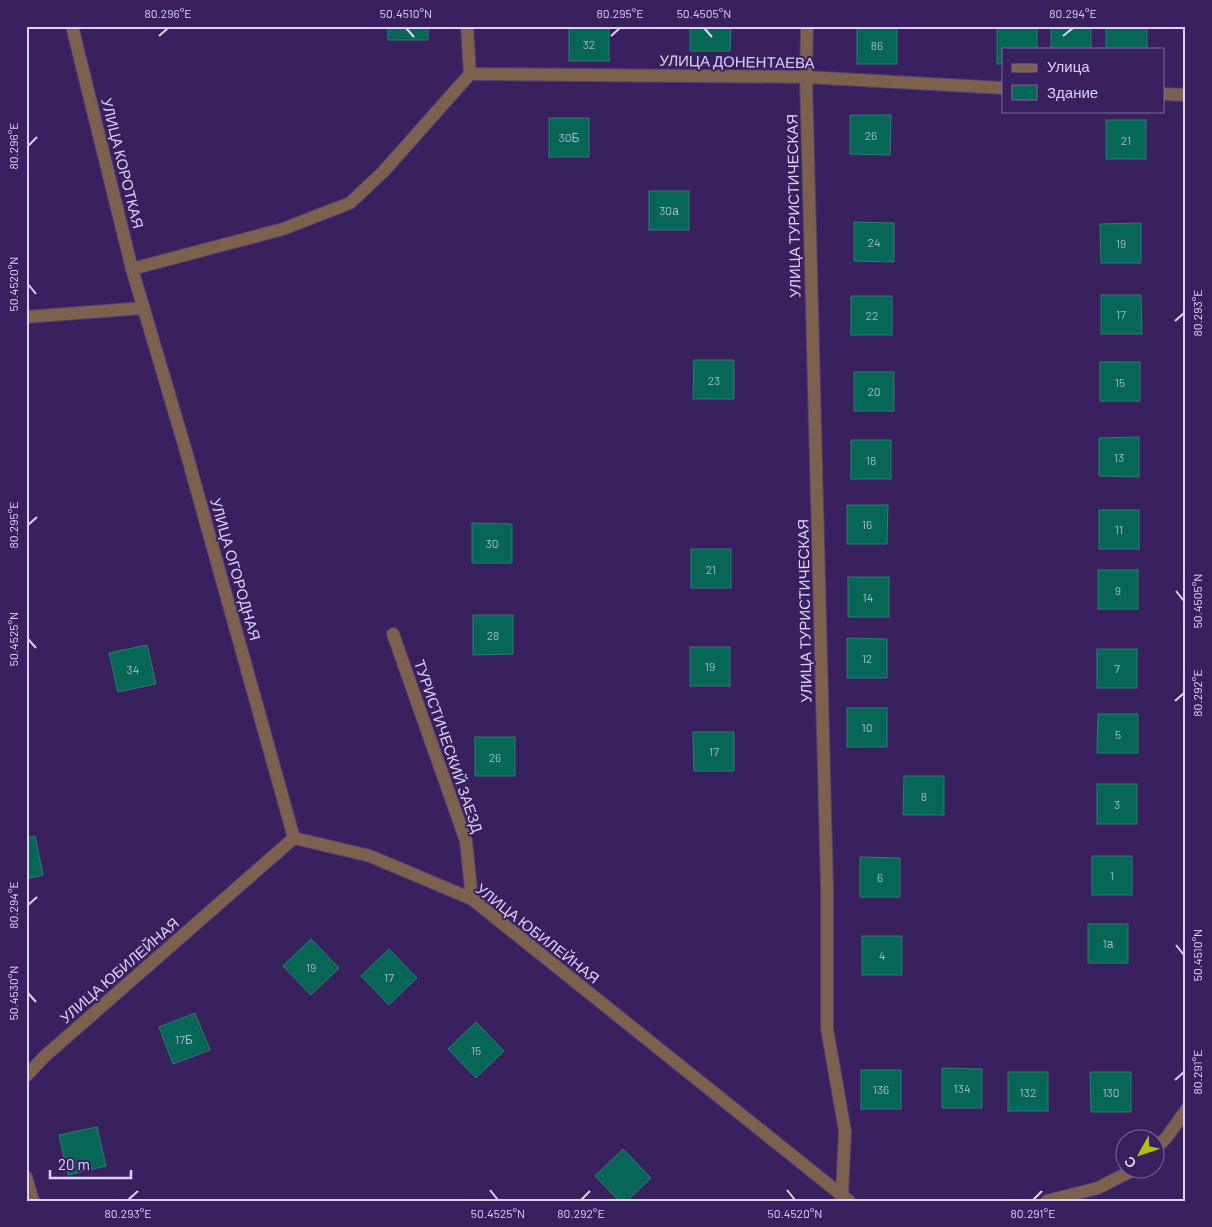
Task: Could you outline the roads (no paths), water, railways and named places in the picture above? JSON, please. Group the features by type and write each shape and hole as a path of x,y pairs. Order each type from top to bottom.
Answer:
{"street":[{"name":"УЛИЦА КОРОТКАЯ","path":"72,26 132,269 144,308"},
{"path":"132,269 283,229 350,203 383,172 470,74 467,26"},
{"name":"УЛИЦА ТУРИСТИЧЕСКАЯ","path":"807,26 806,77 827,888 828,1029 844,1131 846,1197"},
{"name":"УЛИЦА ДОНЕНТАЕВА","path":"470,74 806,77 1002,88"},
{"path":"1164,94 1186,95"},
{"path":"26,317 144,308"},
{"name":"УЛИЦА ОГОРОДНАЯ","path":"144,308 294,838"},
{"name":"ТУРИСТИЧЕСКИЙ ЗАЕЗД","path":"393,634 466,841 472,899"},
{"name":"УЛИЦА ЮБИЛЕЙНАЯ","path":"26,1076 45,1056 294,838 370,856 472,899 846,1197"},
{"path":"1164,1140 1186,1110"},
{"path":"26,1176 33,1201"},
{"path":"1047,1201 1098,1188 1114,1180"}]}
